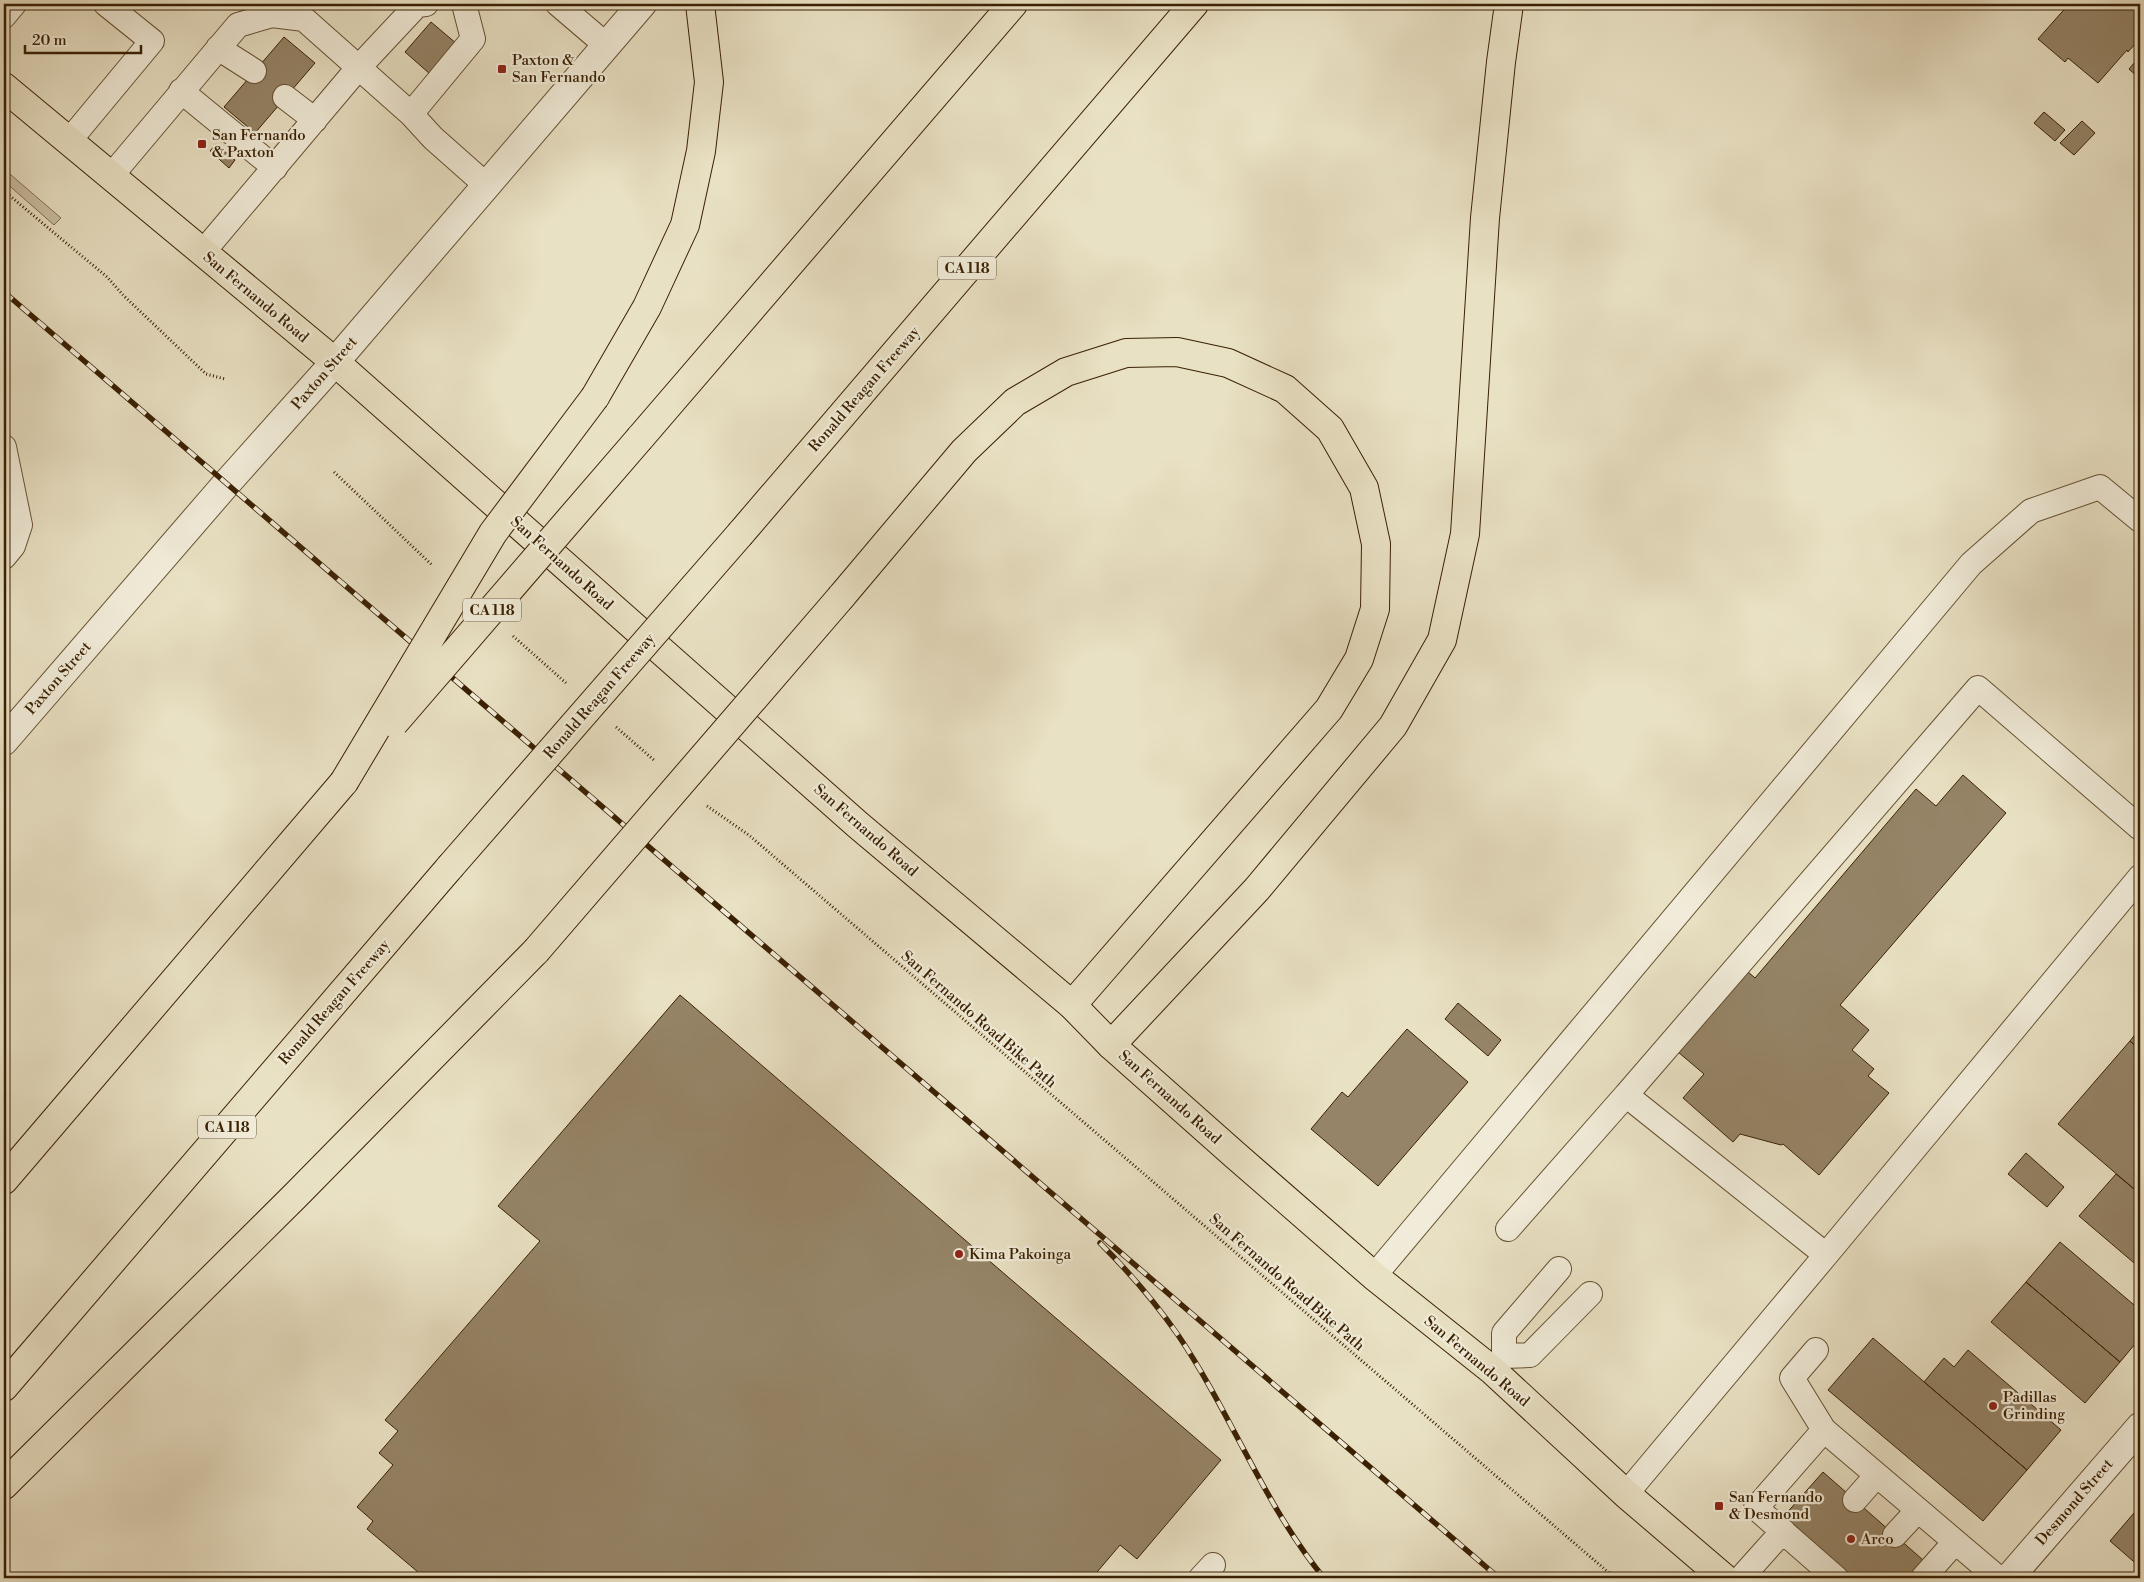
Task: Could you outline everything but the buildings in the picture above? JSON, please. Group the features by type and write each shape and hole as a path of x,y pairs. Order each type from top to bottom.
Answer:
{"main road":[{"path":"344,782 493,533 595,397 647,307 685,225 701,151 709,82 700,4"},
{"name":"CA 118","path":"4,1180 1013,4"},
{"name":"Ronald Reagan Freeway","path":"4,1387 450,867 741,533 1194,4"},
{"path":"1111,1045 1257,890 1393,726 1442,640 1465,534 1485,218 1500,62 1510,4"},
{"name":"San Fernando Road","path":"4,87 335,362 858,825 1072,1005 1111,1045 1374,1276 1498,1363 1626,1494 1724,1578"},
{"path":"4,1485 296,1195 536,951 841,598 964,451 1014,402 1066,372 1126,353 1177,352 1228,363 1285,389 1330,429 1364,488 1376,544 1376,609 1359,659 1329,709 1072,1005"}],"street":[{"name":"Paxton Street","path":"5,736 335,362 642,4"},
{"name":"Desmond Street","path":"2009,1578 2140,1427"}],"lane":[{"path":"4,16 14,4"},
{"path":"69,141 152,42 106,4"},
{"path":"202,252 316,120 359,67 417,5 426,4"},
{"path":"411,114 473,39 464,4"},
{"path":"558,4 606,45"},
{"path":"111,176 181,91 238,26 272,15 304,19 411,114 433,138 486,185"},
{"path":"218,48 254,71"},
{"path":"181,91 275,168"},
{"path":"285,97 316,120"},
{"path":"4,447 20,525 13,546 4,556"},
{"path":"1374,1276 1972,564 2031,511 2100,487 2140,520"},
{"path":"1508,1229 1978,688 2140,828"},
{"path":"1626,1494 2140,877"},
{"path":"1626,1094 1826,1255"},
{"path":"1559,1270 1504,1333 1498,1363 1530,1355 1590,1294"},
{"path":"1816,1350 1792,1378 1824,1430 1998,1578"},
{"path":"1824,1430 1756,1508 1782,1531 1811,1548 1836,1578"},
{"path":"1855,1500 1877,1475"},
{"path":"1895,1535 1918,1510"},
{"path":"1741,1578 1782,1531"},
{"path":"1923,1578 1955,1542"}],"path":[{"path":"4,191 108,277 124,296 206,374 225,379"},
{"path":"334,472 435,568"},
{"path":"510,634 570,686"},
{"path":"614,726 659,765"},
{"name":"San Fernando Road Bike Path","path":"704,804 750,836 1615,1578"}],"shaded area":[{"path":"4,169 61,218 54,225 4,181"}],"railway":[{"path":"4,292 1499,1578"},
{"path":"1100,1243 1141,1287 1178,1335 1215,1396 1283,1520 1324,1578"}],"place":[{"name":"Paxton & San Fernando","path":"502,69"},
{"name":"San Fernando & Paxton","path":"202,144"},
{"name":"Kima Pakoinga","path":"959,1254"},
{"name":"Padillas Grinding","path":"1993,1406"},
{"name":"San Fernando & Desmond","path":"1719,1506"},
{"name":"Arco","path":"1851,1539"}]}
